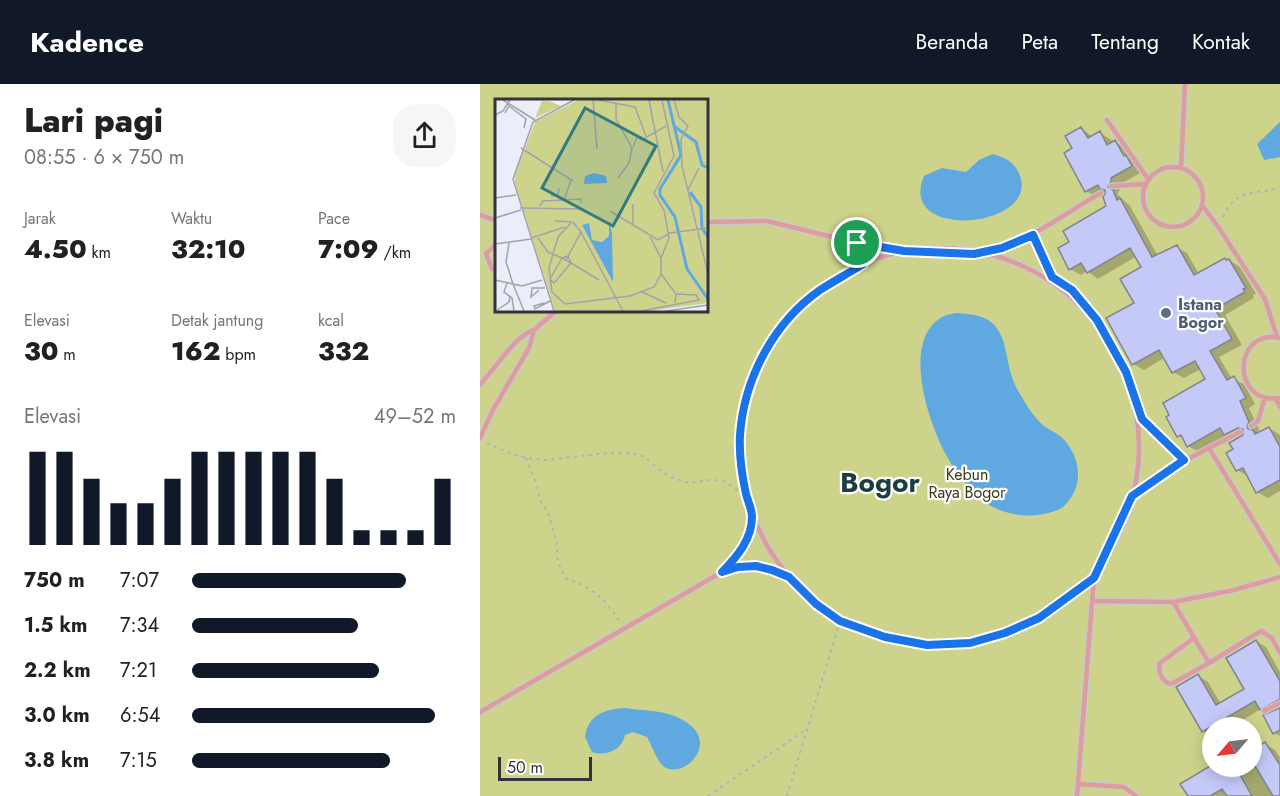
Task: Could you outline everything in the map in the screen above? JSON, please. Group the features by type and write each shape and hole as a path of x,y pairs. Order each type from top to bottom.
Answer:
{"lane":[{"path":"1181,168 1185,84"},
{"path":"1107,120 1147,181"},
{"path":"1112,186 1147,181 1163,168 1181,168 1191,173 1199,182 1203,194 1202,205 1190,221 1181,226 1162,225 1153,220 1143,203 1147,181"},
{"path":"974,254 1002,248 1033,235 1070,210 1101,193"},
{"path":"1202,205 1265,299 1278,338 1257,341 1250,348 1245,357 1244,377 1256,393 1265,398 1278,398 1280,407"},
{"path":"480,214 495,220"},
{"path":"708,222 767,221 857,243 904,251 974,254 1004,260 1052,277 1072,290 1097,320 1126,372 1142,419 1132,496 1094,578 1077,796"},
{"path":"1033,235 1052,277"},
{"path":"857,243 860,266"},
{"path":"495,244 486,253 492,269 495,270"},
{"path":"904,251 860,266 819,291 790,316 770,342 756,369 745,403 740,436 742,470 753,515 773,556 789,577 816,604 840,621 885,637 927,645 970,643 1005,633 1039,618 1094,578"},
{"path":"480,384 519,339 534,330 555,312"},
{"path":"482,440 493,410 529,348 534,330"},
{"path":"1251,426 1258,421 1265,398"},
{"path":"1142,419 1184,460"},
{"path":"1132,496 1184,460 1240,432"},
{"path":"1209,448 1280,564"},
{"path":"722,572 743,546 750,531 753,515"},
{"path":"480,712 722,572 738,567 756,566 789,577"},
{"path":"1093,601 1173,602 1234,590 1280,577"},
{"path":"1173,602 1209,663"},
{"path":"1194,638 1160,663 1161,676 1170,684 1261,631 1272,638 1280,653"},
{"path":"1264,711 1280,702"},
{"path":"1078,784 1124,787 1136,796"}],"path":[{"path":"1219,228 1229,205 1238,198 1248,193 1280,188"},
{"path":"482,440 526,458 544,460 609,453 632,453 645,457 662,472 673,478 689,483 723,481 747,496"},
{"path":"526,458 537,485 540,500 549,515 556,540 558,561 566,578 590,587 606,603 624,629"},
{"path":"787,796 840,621"},
{"path":"708,796 807,729"}],"green space":[{"name":"Kebun Raya Bogor","path":"480,84 1280,84 1280,796 480,796"}],"water":[{"path":"1280,122 1280,157 1264,160 1257,144"},
{"path":"993,154 1010,161 1020,176 1020,194 1009,207 991,216 969,220 947,219 930,211 921,197 924,176 942,168 966,172 979,160"},
{"path":"957,313 981,317 997,328 1004,343 1014,382 1026,405 1044,426 1066,442 1071,450 1077,467 1077,484 1070,500 1060,509 1026,516 993,507 979,497 966,483 945,453 931,421 920,361 923,342 931,327 944,316"},
{"path":"626,708 671,715 692,726 699,736 700,746 696,756 681,768 671,769 663,766 647,737 633,732 625,735 621,745 613,751 603,754 592,752 585,737 590,723 599,714"}],"building":[{"name":"Istana Bogor","path":"1081,127 1088,138 1100,131 1107,145 1115,140 1124,156 1126,155 1132,166 1111,178 1108,187 1113,190 1117,200 1120,198 1152,257 1177,245 1194,275 1225,258 1229,259 1246,288 1243,289 1245,292 1215,309 1232,339 1210,351 1227,380 1234,376 1246,398 1240,401 1249,422 1248,429 1253,430 1255,434 1269,427 1280,447 1280,480 1256,493 1243,468 1236,471 1226,453 1233,449 1229,443 1243,435 1243,429 1238,428 1224,435 1220,428 1187,447 1181,435 1177,437 1166,417 1169,415 1163,403 1205,379 1195,361 1172,373 1159,350 1132,365 1106,318 1134,303 1120,279 1141,267 1130,248 1087,273 1081,263 1069,270 1058,248 1069,242 1063,231 1106,206 1103,197 1105,190 1100,189 1098,185 1085,192 1064,153 1072,148 1065,136"},
{"path":"1256,640 1280,681 1280,699 1260,710 1255,701 1228,717 1202,717 1202,732 1176,687 1198,674 1216,705 1244,689 1226,658"},
{"path":"1280,708 1280,730 1273,734 1263,715"},
{"path":"1265,742 1280,765 1280,796 1273,796 1262,777 1262,744"},
{"path":"1202,771 1202,777 1241,777 1252,796 1227,796 1222,789 1210,796 1188,796 1180,784"}],"place":[{"name":"Istana Bogor","path":"1166,313"}],"district":[{"name":"Bogor","path":"880,482"}],"route":[{"path":"1033,235 1052,277 1072,290 1097,320 1126,372 1142,419 1184,460 1132,496 1094,578 1039,618 1005,633 970,643 927,645 885,637 840,621 816,604 789,577 772,570 756,566 738,567 722,572 743,546 750,531 753,515 742,470 740,436 745,403 756,369 770,342 790,316 819,291 863,264 857,243 904,251 974,254 1002,248 1033,235"}]}
